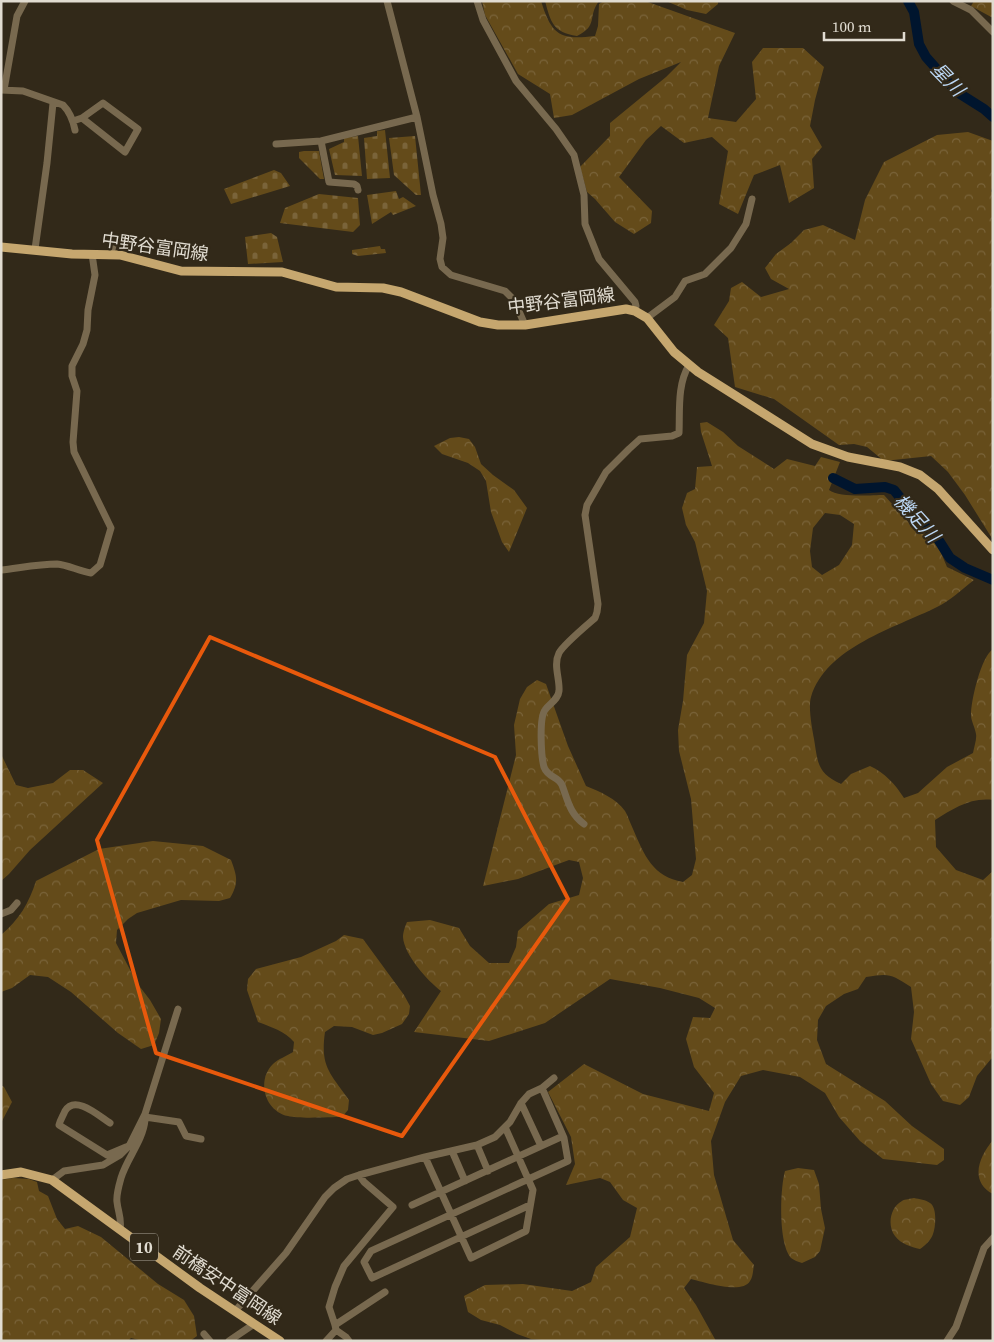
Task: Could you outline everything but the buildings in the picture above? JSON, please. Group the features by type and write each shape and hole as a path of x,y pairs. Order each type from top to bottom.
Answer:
{"main road":[{"name":"中野谷富岡線","path":"1,247 130,256 181,271 282,272 336,286 383,288 401,292 480,322 508,326 525,325 608,311 626,309 635,311 647,318 669,346 688,365 812,444 848,457 900,468 920,475 938,489 993,550"},
{"name":"前橋安中富岡線","path":"2,1174 21,1172 52,1180 200,1288 280,1341"}],"street":[{"path":"25,1 17,16 3,90 23,91 63,105 68,109 75,130"},
{"path":"388,1 417,117 432,195 441,224 443,238 440,259 442,267 451,275 505,291 514,300 525,325"},
{"path":"477,1 482,20 516,81 556,129 574,155 582,184 585,224 599,259 635,302 635,311"},
{"path":"953,1 971,10 993,32"},
{"path":"35,250 48,163 53,103"},
{"path":"73,121 82,118 104,103 138,129 125,152 82,118"},
{"path":"276,144 322,141 417,117"},
{"path":"322,141 329,182 354,184 358,186 358,190"},
{"path":"647,318 675,298 685,281 706,274 731,248 746,224 752,199"},
{"path":"111,254 114,242"},
{"path":"1,570 56,564 91,573 100,565 111,528 74,452 73,442 77,391 72,376 72,366 84,344 87,330 88,310 96,274 92,254"},
{"path":"584,824 576,819 571,811 561,783 547,774 543,764 542,721 544,711 559,692 557,668 559,653 594,618 597,612 598,604 585,515 587,504 606,472 640,439 672,436 679,433 682,379 688,365"},
{"path":"1,914 11,910 17,903"},
{"path":"52,1180 64,1171 103,1165 120,1156 129,1146 145,1116 178,1009"},
{"path":"235,1311 286,1253 325,1197 334,1188 347,1179 359,1175 477,1145 495,1137 510,1122 521,1103 529,1094 542,1088 554,1078"},
{"path":"530,1205 372,1278 364,1262 371,1251 568,1161 563,1136 542,1088"},
{"path":"110,1123 80,1104 74,1103 68,1106 59,1122 59,1126 107,1155 129,1146"},
{"path":"521,1103 541,1146"},
{"path":"145,1116 178,1122 186,1136 202,1139"},
{"path":"120,1229 122,1222 116,1200 121,1177 136,1148 144,1126 145,1116"},
{"path":"425,1157 471,1258 526,1231 533,1190 504,1127"},
{"path":"412,1205 563,1136"},
{"path":"477,1145 488,1171"},
{"path":"452,1151 465,1181"},
{"path":"349,1341 336,1327 329,1307 333,1292 344,1266 393,1207 364,1182 359,1175"},
{"path":"947,1341 956,1327 984,1248 992,1240"},
{"path":"326,1341 336,1327 385,1292"},
{"path":"229,1341 254,1324"},
{"path":"204,1334 210,1341"}],"highlighted area":[{"path":"210,637 495,757 568,899 402,1136 156,1053 97,840"}],"green space":[{"path":"482,1 541,1 549,22 554,29 565,36 595,36 598,26 599,4 604,1 645,1 735,33 719,66 708,118 736,122 756,99 752,62 763,48 803,48 824,67 810,126 822,147 812,159 814,188 789,203 780,165 754,175 738,214 719,204 728,151 712,137 684,143 661,126 646,140 619,177 652,211 651,223 634,234 615,222 587,192 580,167 610,136 610,123 666,77 681,62 639,79 572,115 554,118 550,94 518,74 485,15"},
{"path":"545,1 599,1 588,28 577,36 563,32 554,25"},
{"path":"666,1 718,1 718,4 706,14 687,10"},
{"path":"974,1 993,1 993,18 971,6"},
{"path":"385,130 390,178 367,179 364,138 377,136 377,131"},
{"path":"968,132 993,141 993,185 991,191 993,194 993,540 965,495 948,472 931,456 884,461 867,447 854,444 839,445 774,399 735,387 728,338 714,325 729,301 731,288 742,282 761,297 789,289 771,279 765,268 776,254 804,230 823,225 855,240 865,200 884,162 937,135"},
{"path":"358,136 362,176 335,175 329,149 344,142 344,138"},
{"path":"415,136 421,195 416,195 394,175 389,138"},
{"path":"319,151 324,179 320,179 299,158 299,152"},
{"path":"274,170 281,173 290,186 231,204 224,189"},
{"path":"396,191 399,199 403,197 416,206 393,215 391,212 372,224 367,195"},
{"path":"319,194 358,198 360,225 353,232 280,223 285,208"},
{"path":"271,233 277,237 283,262 248,264 245,237"},
{"path":"380,246 381,249 385,249 386,253 358,256 352,254 352,250"},
{"path":"707,422 723,432 738,446 774,469 787,459 815,466 821,457 840,462 829,490 834,493 847,495 884,495 910,524 936,541 947,567 974,580 942,604 864,641 846,652 831,665 819,680 811,697 810,712 818,761 827,776 841,784 851,774 870,766 889,779 904,798 918,793 947,767 973,753 976,736 971,717 971,708 977,679 984,661 993,649 993,800 969,802 935,820 936,847 956,870 983,880 993,871 993,1058 977,1076 969,1097 960,1105 943,1101 931,1084 911,1039 914,1012 911,987 899,979 886,975 866,977 858,989 844,994 826,1006 818,1020 817,1040 826,1064 885,1101 912,1126 944,1149 944,1160 937,1165 883,1159 860,1141 839,1117 825,1093 800,1077 763,1070 741,1076 725,1102 711,1141 714,1175 733,1240 754,1265 752,1275 746,1285 739,1287 713,1285 691,1279 684,1288 716,1341 552,1341 531,1339 500,1325 481,1320 468,1312 464,1296 485,1285 523,1284 572,1291 591,1282 596,1267 630,1237 637,1208 623,1200 610,1182 600,1178 566,1185 575,1164 571,1137 548,1092 584,1064 643,1094 709,1111 714,1093 694,1067 686,1039 693,1017 710,1018 715,1008 699,998 660,988 610,979 545,1023 489,1041 414,1032 441,991 412,959 404,944 403,934 407,922 430,920 459,928 470,946 489,963 509,963 516,947 518,931 549,904 579,895 583,878 579,862 569,860 518,879 483,886 516,755 514,725 520,699 527,687 537,680 546,684 568,746 586,786 607,796 621,806 646,856 657,870 664,875 683,882 692,875 696,859 691,799 679,751 678,730 683,701 687,655 704,623 707,591 695,542 686,525 682,508 687,493 695,489 697,467 712,466 700,423","holes":["825,513 840,515 854,524 852,545 839,565 822,575 812,567 810,551 813,528"]},
{"path":"450,438 469,439 475,447 481,464 514,490 527,508 509,552 502,542 491,512 486,481 480,471 468,463 442,454 434,446"},
{"path":"1,754 16,785 28,788 53,783 70,770 83,770 103,783 30,850 1,881"},
{"path":"153,841 203,846 231,860 236,879 235,888 230,898 219,901 181,900 137,913 117,930 116,943 137,983 161,1019 159,1033 154,1045 141,1049 118,1033 71,992 48,977 30,975 12,988 1,992 1,935 23,911 36,881 99,849"},
{"path":"344,935 363,939 404,995 410,1006 409,1014 402,1024 373,1035 352,1027 334,1026 325,1032 325,1062 332,1076 349,1100 348,1110 342,1117 306,1118 288,1116 280,1113 269,1102 264,1087 268,1071 275,1062 293,1052 294,1042 282,1032 258,1022 247,990 248,979 256,969 301,957 336,941"},
{"path":"1,1085 12,1102 1,1123"},
{"path":"993,1140 993,1194 981,1182 979,1168 984,1154"},
{"path":"798,1168 814,1170 819,1184 825,1228 820,1251 815,1257 802,1263 791,1258 787,1251 781,1216 785,1171"},
{"path":"13,1178 29,1179 37,1182 39,1191 48,1196 57,1219 65,1229 78,1226 101,1237 158,1284 184,1300 194,1316 197,1336 190,1341 143,1341 131,1338 128,1341 1,1341 1,1180"},
{"path":"914,1198 930,1203 935,1212 935,1226 932,1236 920,1249 900,1241 895,1236 891,1227 892,1212 898,1204 903,1200"}],"waterway":[{"name":"星川","path":"908,1 914,12 919,44 926,57 957,92 993,117"},
{"name":"機足川","path":"833,478 855,489 885,487 894,490 919,521 936,536 950,558 965,568 993,580"}]}
